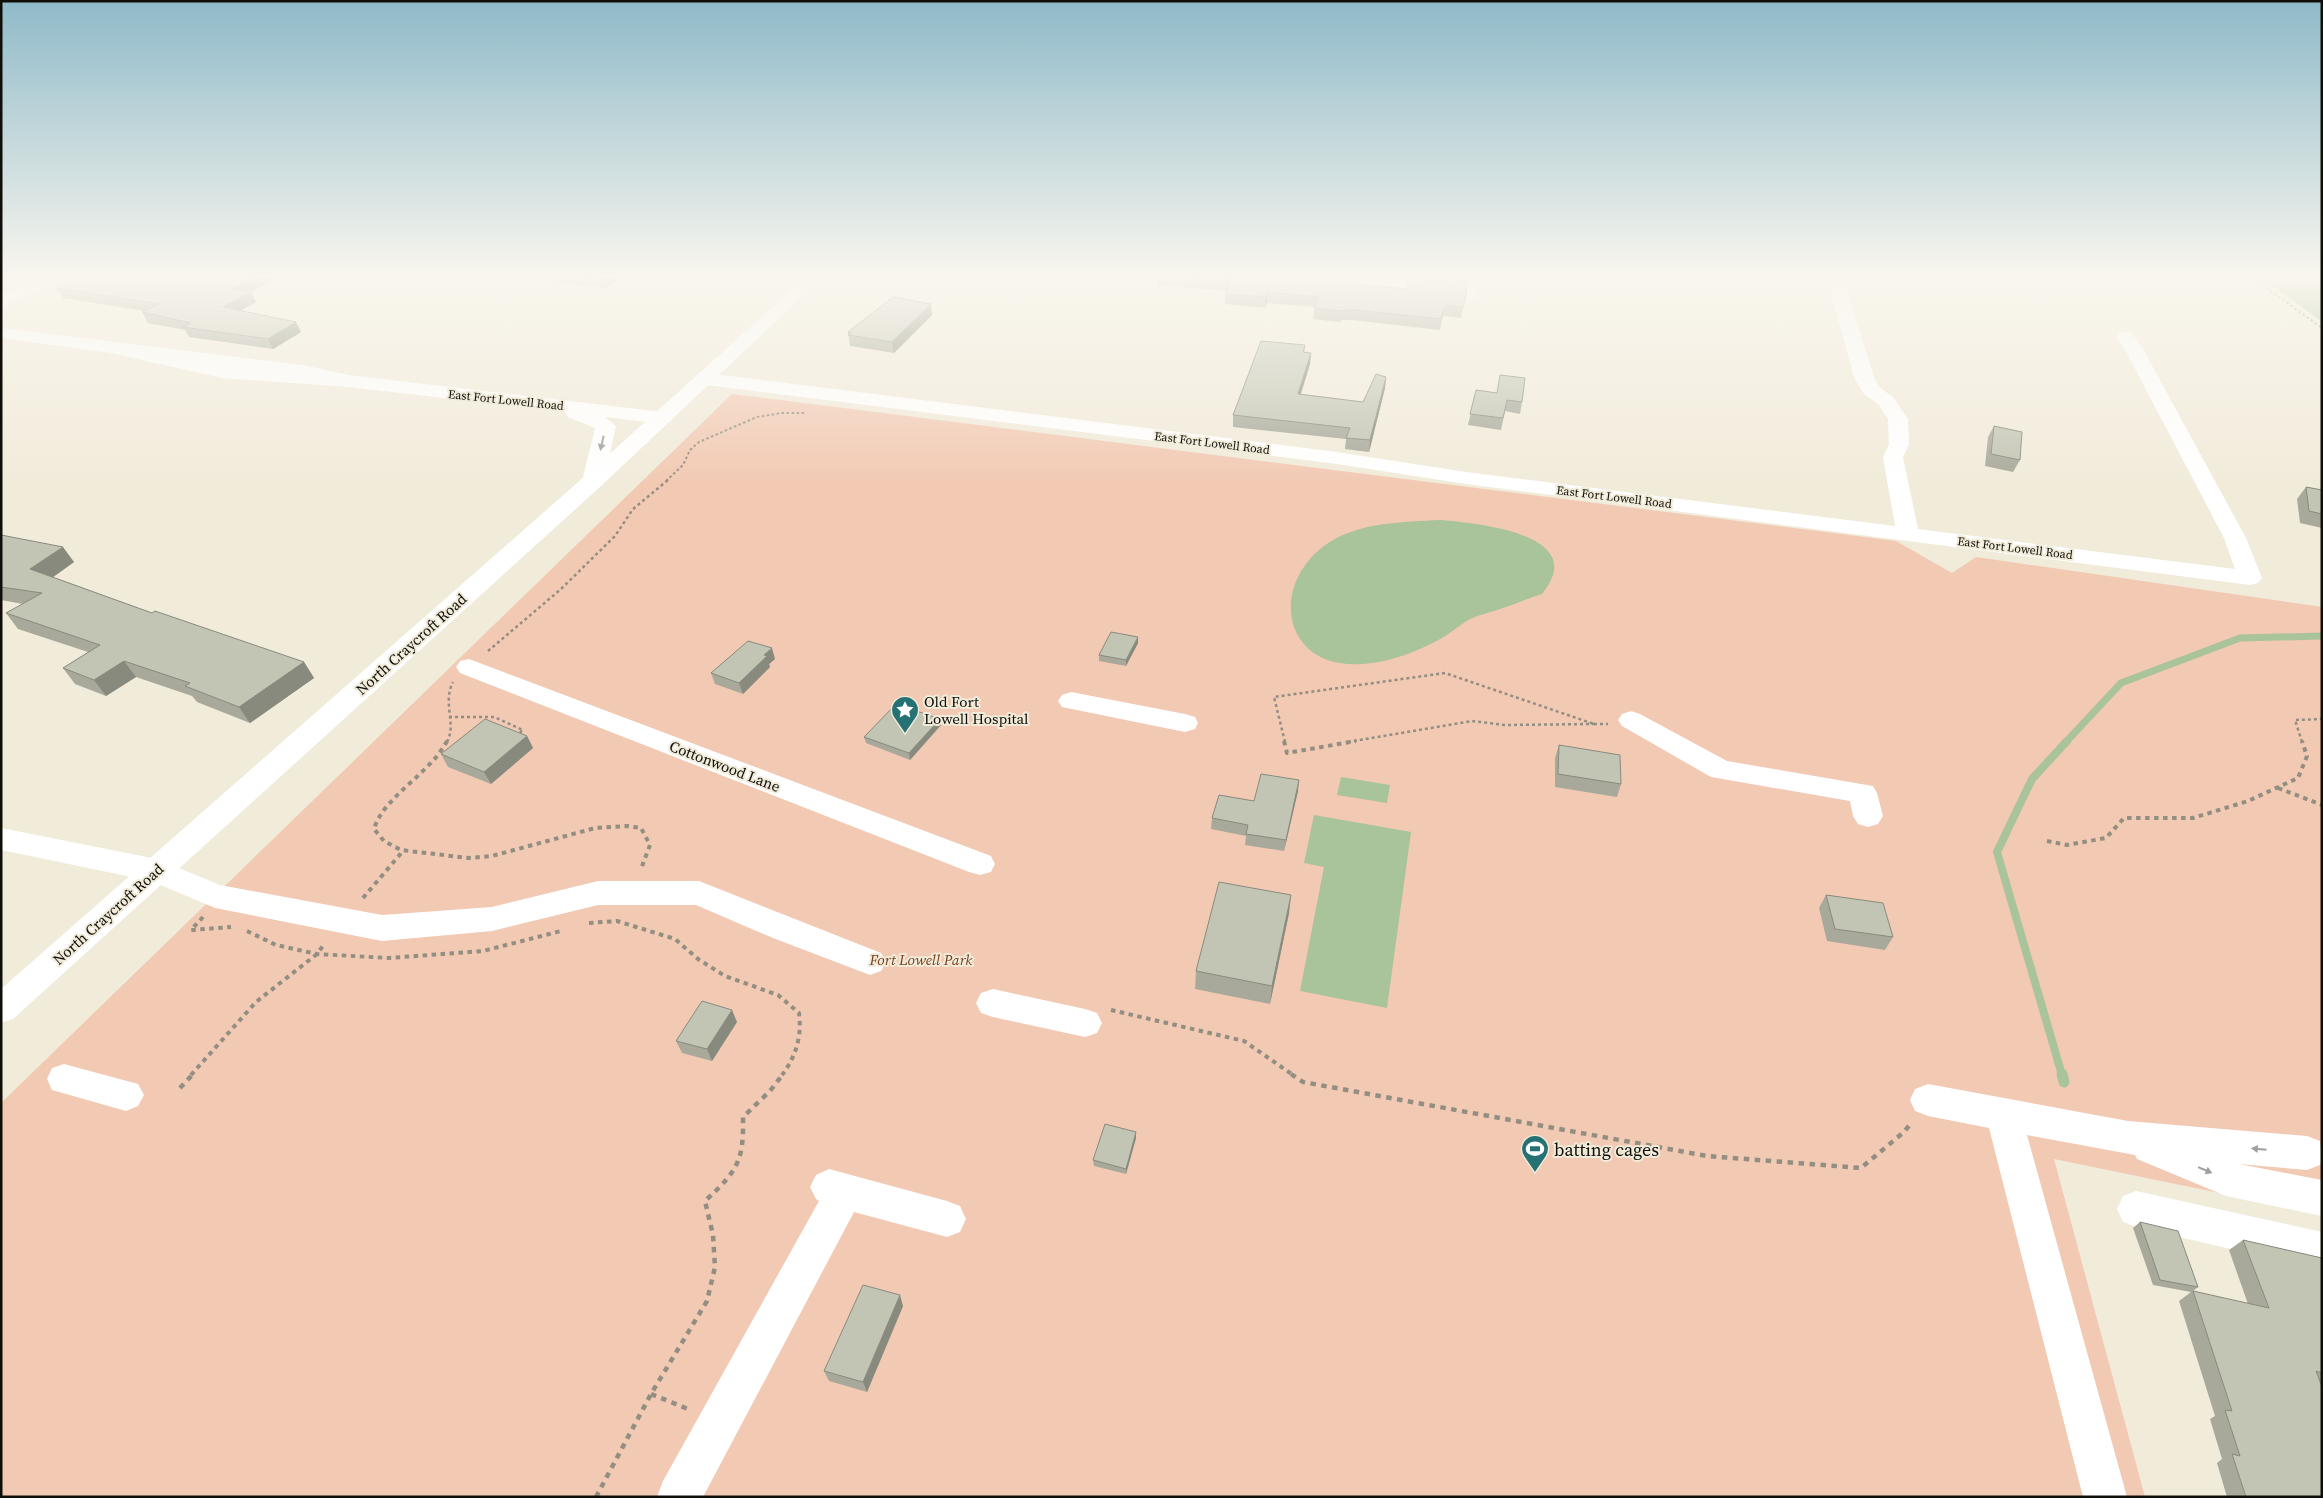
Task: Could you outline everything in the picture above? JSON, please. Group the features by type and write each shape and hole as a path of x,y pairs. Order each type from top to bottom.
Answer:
{"street":[{"name":"East Fort Lowell Road","path":"102,346 302,371 349,382 663,418"},
{"name":"North Craycroft Road","path":"1,1009 593,481 741,346"},
{"path":"1855,346 1864,377 1871,390 1886,401 1898,419 1899,444 1893,457 1908,535"},
{"name":"East Fort Lowell Road","path":"706,379 1337,458 1466,478 2250,578 2235,538 2132,346"},
{"path":"543,404 594,419 606,426 593,481"},
{"name":"Cottonwood Lane","path":"470,667 980,864"},
{"path":"1071,701 1185,723"},
{"path":"1631,720 1722,770 1863,793 1868,816"},
{"path":"1,839 157,871 224,898 382,928 492,919 598,893 699,893 784,929 870,962"},
{"path":"994,1003 1097,1016"},
{"path":"64,1079 126,1095"},
{"path":"1928,1100 2004,1116 2128,1138 2307,1153"},
{"path":"2004,1116 2105,1497"},
{"path":"2128,1138 2226,1180 2322,1198"},
{"path":"679,1497 837,1189 946,1219"},
{"path":"2136,1209 2322,1251"}],"path":[{"path":"1594,724 1445,673 1274,697 1287,753 1472,721 1505,726 1594,724 1631,720"},
{"path":"449,717 494,717 523,730 511,739"},
{"path":"2047,841 2067,845 2106,838 2124,818 2193,818 2248,801 2298,778 2307,756 2295,720 2322,719"},
{"path":"2277,787 2322,805"},
{"path":"180,1088 256,1002 317,954 403,851"},
{"path":"224,898 191,930 237,928"},
{"path":"580,924 617,921 675,939 698,959 725,976 778,996 799,1014 800,1036 794,1059 778,1080 743,1117 744,1140 742,1159 728,1180 705,1201 714,1235 715,1267 707,1301 651,1394 596,1497"},
{"path":"244,930 276,945 317,954 389,958 483,951 540,938 564,930"},
{"path":"1097,1016 1244,1041 1303,1082 1707,1156 1860,1168 1904,1132 1928,1100"}],"green space":[{"name":"Fort Lowell Park","path":"732,394 1896,541 1952,573 1976,557 2322,607 2322,1214 2054,1159 2145,1497 1,1497 1,1103"}],"shaded area":[{"path":"1440,520 1478,524 1501,529 1523,535 1541,545 1552,557 1553,573 1542,594 1470,619 1442,638 1424,647 1374,663 1335,662 1314,653 1299,638 1292,619 1292,598 1298,576 1312,557 1333,540 1371,526"},
{"path":"1341,777 1390,785 1387,803 1337,795"},
{"path":"1314,815 1411,832 1387,1008 1300,991 1324,867 1304,863"}],"building":[{"path":"1259,346 1305,346 1303,352 1311,353 1298,394 1363,402 1376,374 1386,377 1370,440 1346,438 1350,428 1233,415"},
{"path":"1500,375 1525,378 1522,402 1507,400 1503,418 1470,414 1476,390 1497,393"},
{"path":"1994,426 2022,432 2020,460 1991,454"},
{"path":"2306,487 2322,490 2322,514 2309,511"},
{"path":"1,535 63,547 30,569 152,613 155,611 304,662 239,707 185,686 190,683 124,661 94,680 63,668 100,645 6,613 42,593 1,587"},
{"path":"1111,632 1138,637 1126,660 1099,655"},
{"path":"748,641 772,648 764,655 767,656 739,683 711,673"},
{"path":"896,704 940,719 909,753 864,737"},
{"path":"485,719 527,736 484,772 441,754"},
{"path":"1559,745 1620,755 1621,784 1558,774"},
{"path":"1261,774 1299,780 1286,840 1246,834 1248,825 1212,818 1219,795 1254,801"},
{"path":"1219,882 1291,895 1272,986 1196,971"},
{"path":"1826,895 1883,903 1893,937 1835,929"},
{"path":"702,1001 732,1010 707,1049 676,1041"},
{"path":"1105,1124 1136,1132 1126,1169 1093,1160"},
{"path":"2140,1222 2178,1231 2198,1287 2160,1280"},
{"path":"2243,1240 2322,1258 2322,1373 2316,1371 2322,1387 2322,1497 2246,1497 2232,1454 2240,1456 2225,1410 2232,1411 2193,1291 2269,1308"},
{"path":"863,1285 900,1295 863,1382 824,1371"}],"waterway":[{"path":"2066,742 2121,683 2240,638 2322,636"},
{"path":"2062,1075 1997,852 2032,779 2067,741"},
{"path":"2062,1074 2064,1082"}],"place":[{"name":"Old Fort Lowell Hospital","path":"905,734"},
{"name":"batting cages","path":"1535,1173"}]}
